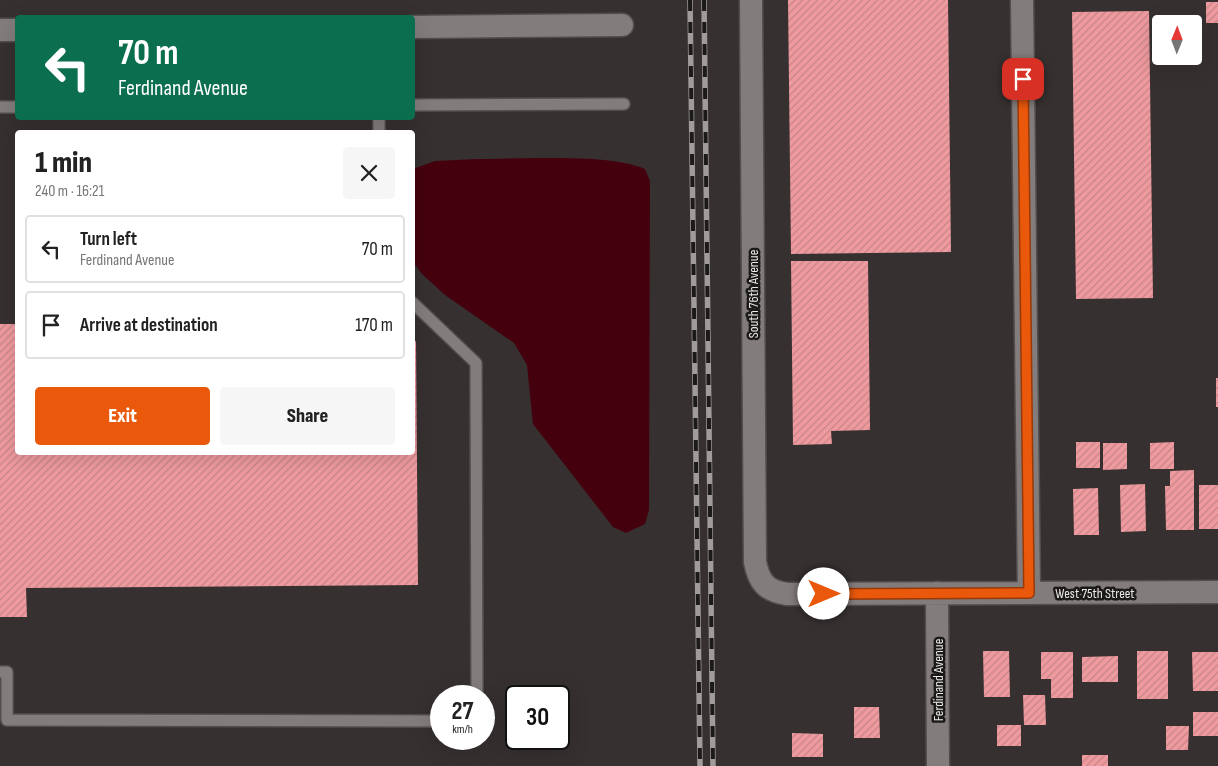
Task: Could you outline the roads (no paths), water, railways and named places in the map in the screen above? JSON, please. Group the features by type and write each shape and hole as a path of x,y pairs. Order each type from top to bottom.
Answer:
{"street":[{"name":"South 76th Avenue","path":"751,0 755,562 758,576 764,586"},
{"path":"1022,0 1029,593"},
{"path":"415,27 622,25"},
{"path":"0,30 15,30"},
{"name":"West 75th Street","path":"764,586 775,592 787,594 1218,592"},
{"name":"Ferdinand Avenue","path":"937,593 938,766"}],"lane":[{"path":"415,105 624,104"},
{"path":"0,107 15,107"},
{"path":"415,305 476,363 477,685"},
{"path":"0,672 7,672 6,720 430,722"}],"railway":[{"path":"690,0 700,766"},
{"path":"704,0 713,766"}]}
